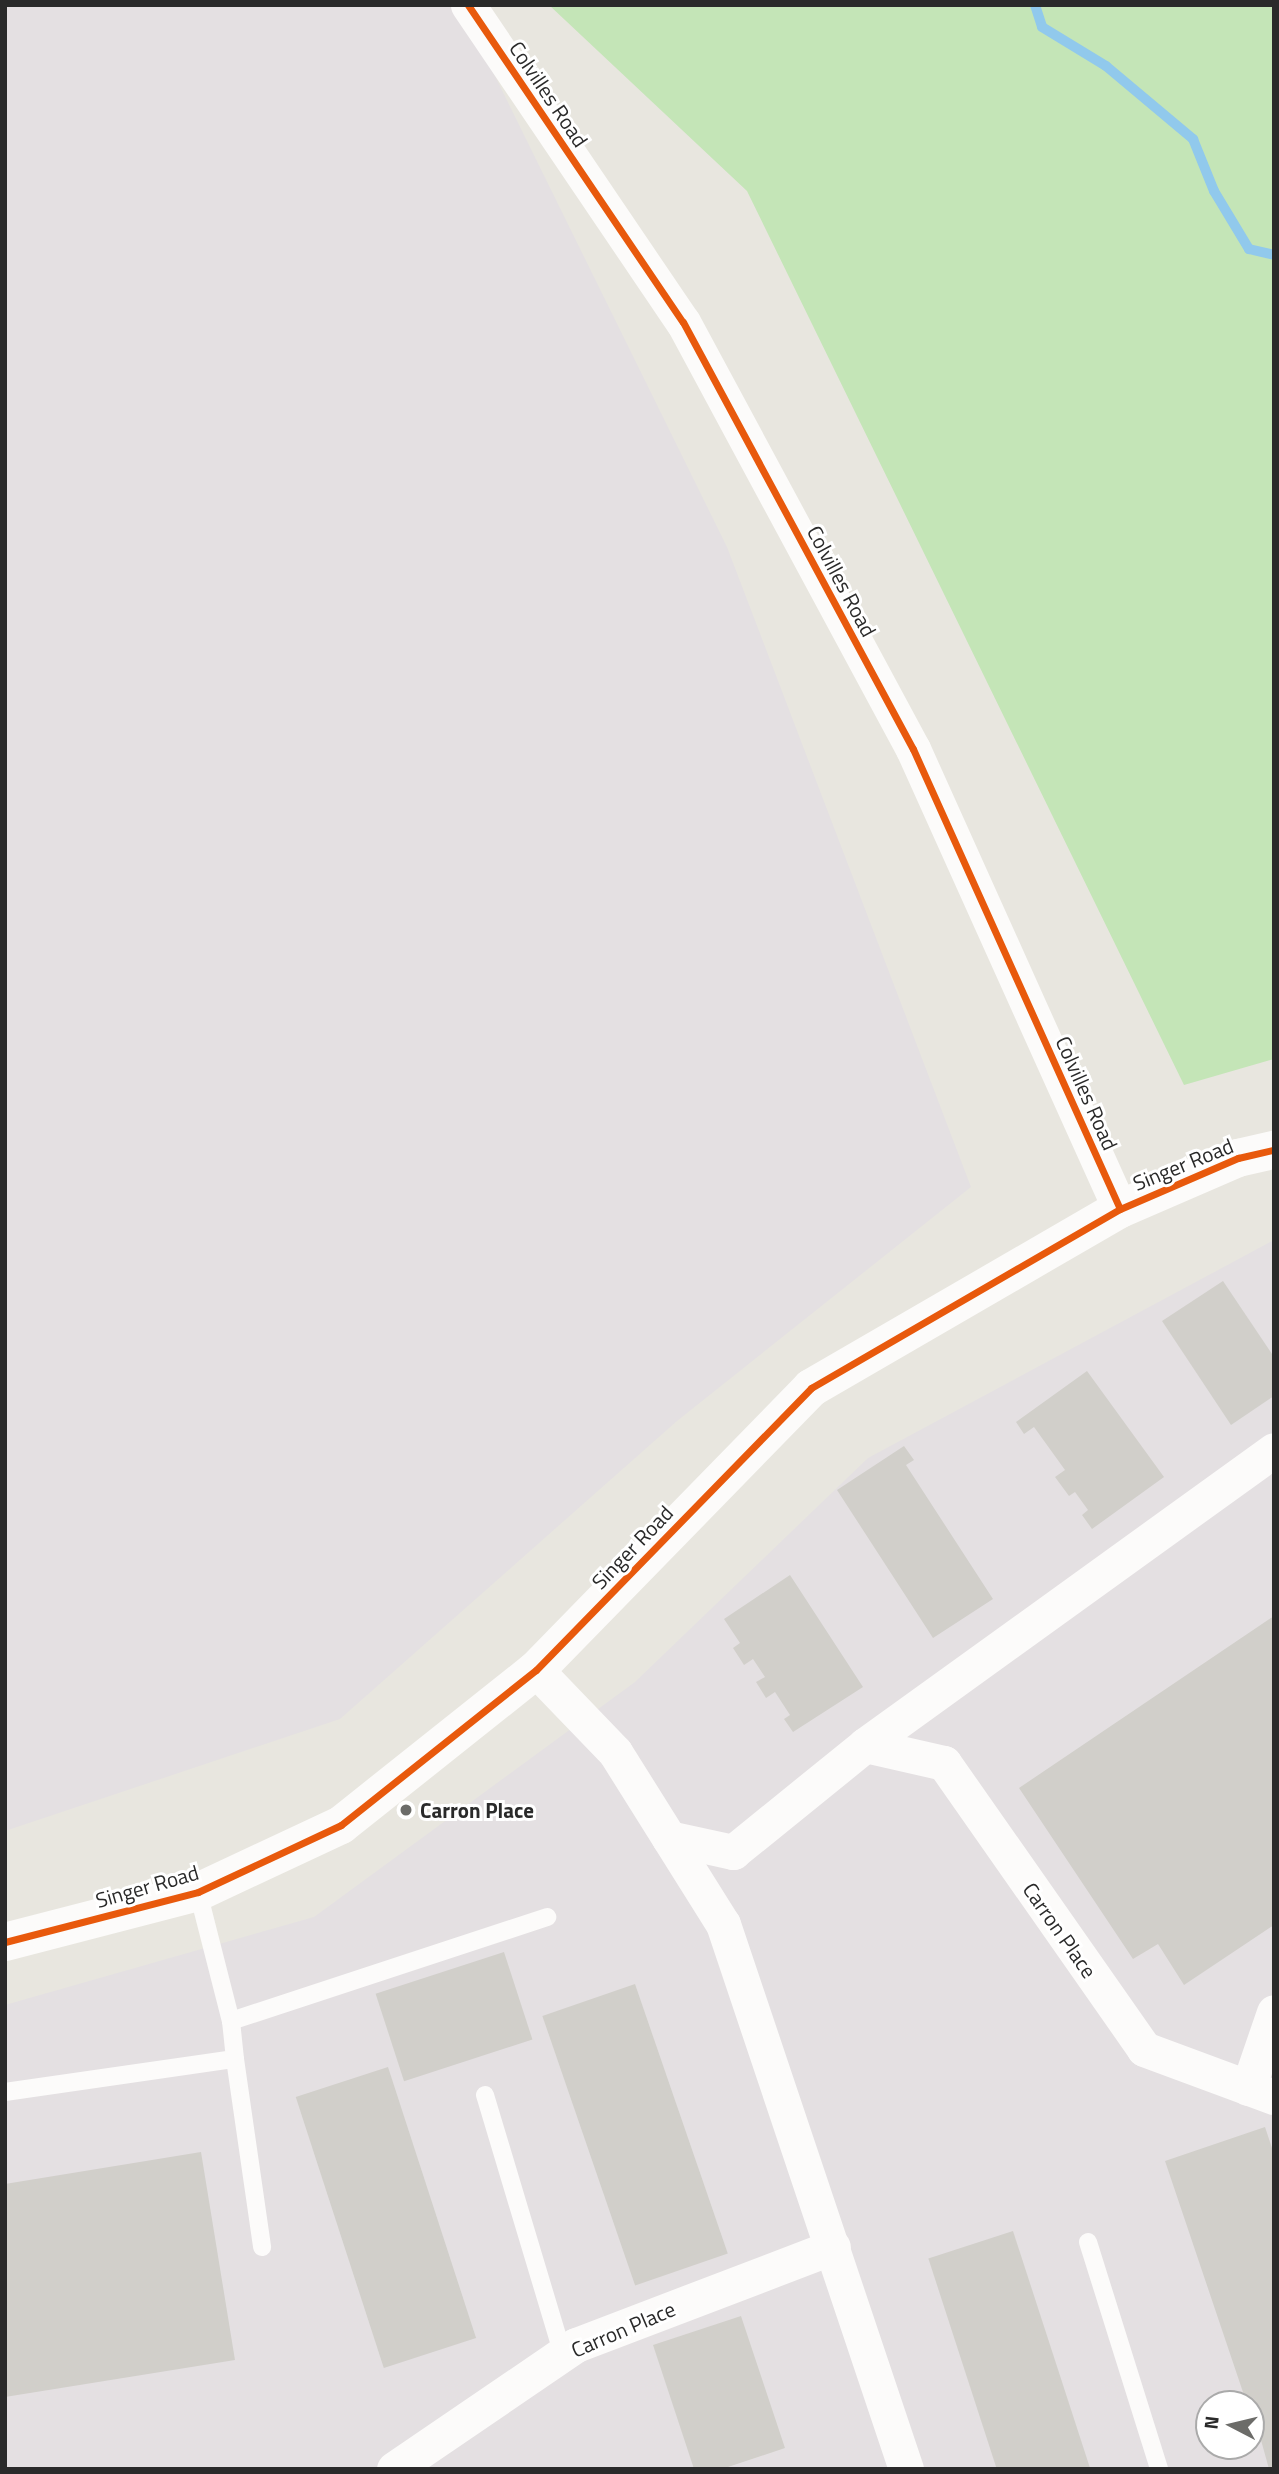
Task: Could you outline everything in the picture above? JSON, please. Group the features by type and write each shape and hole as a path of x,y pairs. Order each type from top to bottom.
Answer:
{"street":[{"name":"Colvilles Road","path":"468,5 690,335 913,749 1120,1209"},
{"name":"Singer Road","path":"5,1942 198,1892 341,1825 536,1670 811,1388 1120,1209 1238,1158 1274,1150"},
{"path":"669,1838 733,1852 865,1745 1274,1450"},
{"path":"536,1670 615,1752 723,1924 834,2247 906,2469"},
{"name":"Carron Place","path":"865,1745 944,1763 1144,2049 1261,2092"},
{"path":"1261,2092 1274,2012"},
{"name":"Carron Place","path":"394,2469 576,2345 834,2247"}],"lane":[{"path":"198,1892 231,2021 262,2247"},
{"path":"231,2021 547,1917"},
{"path":"5,2092 235,2059"},
{"path":"485,2095 563,2354"},
{"path":"1088,2242 1159,2469"}],"shaded area":[{"path":"5,5 460,5 727,547 971,1187 677,1421 340,1719 5,1831"},
{"path":"1274,1240 1274,2469 5,2469 5,2005 314,1917 635,1682 868,1458"}],"green space":[{"path":"549,5 1274,5 1274,1059 1184,1085 747,191"}],"building":[{"path":"1223,1281 1274,1357 1274,1396 1231,1425 1162,1321"},
{"path":"1087,1371 1164,1477 1092,1529 1082,1515 1088,1510 1075,1492 1069,1496 1055,1477 1065,1470 1034,1427 1024,1434 1016,1422"},
{"path":"904,1446 914,1460 906,1465 993,1599 933,1638 837,1490"},
{"path":"790,1575 863,1687 793,1732 784,1719 790,1715 775,1692 766,1698 756,1682 765,1677 753,1659 744,1665 733,1648 740,1643 724,1619"},
{"path":"1274,1616 1274,1925 1184,1985 1158,1944 1133,1959 1019,1788"},
{"path":"504,1952 532,2039 404,2081 376,1994"},
{"path":"635,1984 728,2253 635,2285 542,2016"},
{"path":"388,2067 476,2338 384,2368 296,2097"},
{"path":"1265,2127 1274,2154 1274,2469 1269,2469 1265,2455 1265,2390 1242,2390 1165,2161"},
{"path":"201,2152 235,2360 5,2397 5,2184"},
{"path":"1013,2231 1090,2469 997,2469 928,2259"},
{"path":"741,2316 785,2448 722,2469 694,2469 653,2345"}],"waterway":[{"path":"1035,5 1042,27 1106,66 1193,139 1214,191 1249,249 1274,255"}],"cycle path":[{"path":"468,5 683,322 913,749 1120,1209"},
{"path":"5,1942 198,1892 341,1825 536,1670 811,1388 1120,1209 1238,1158 1274,1150"}],"place":[{"name":"Carron Place","path":"406,1810"}]}
